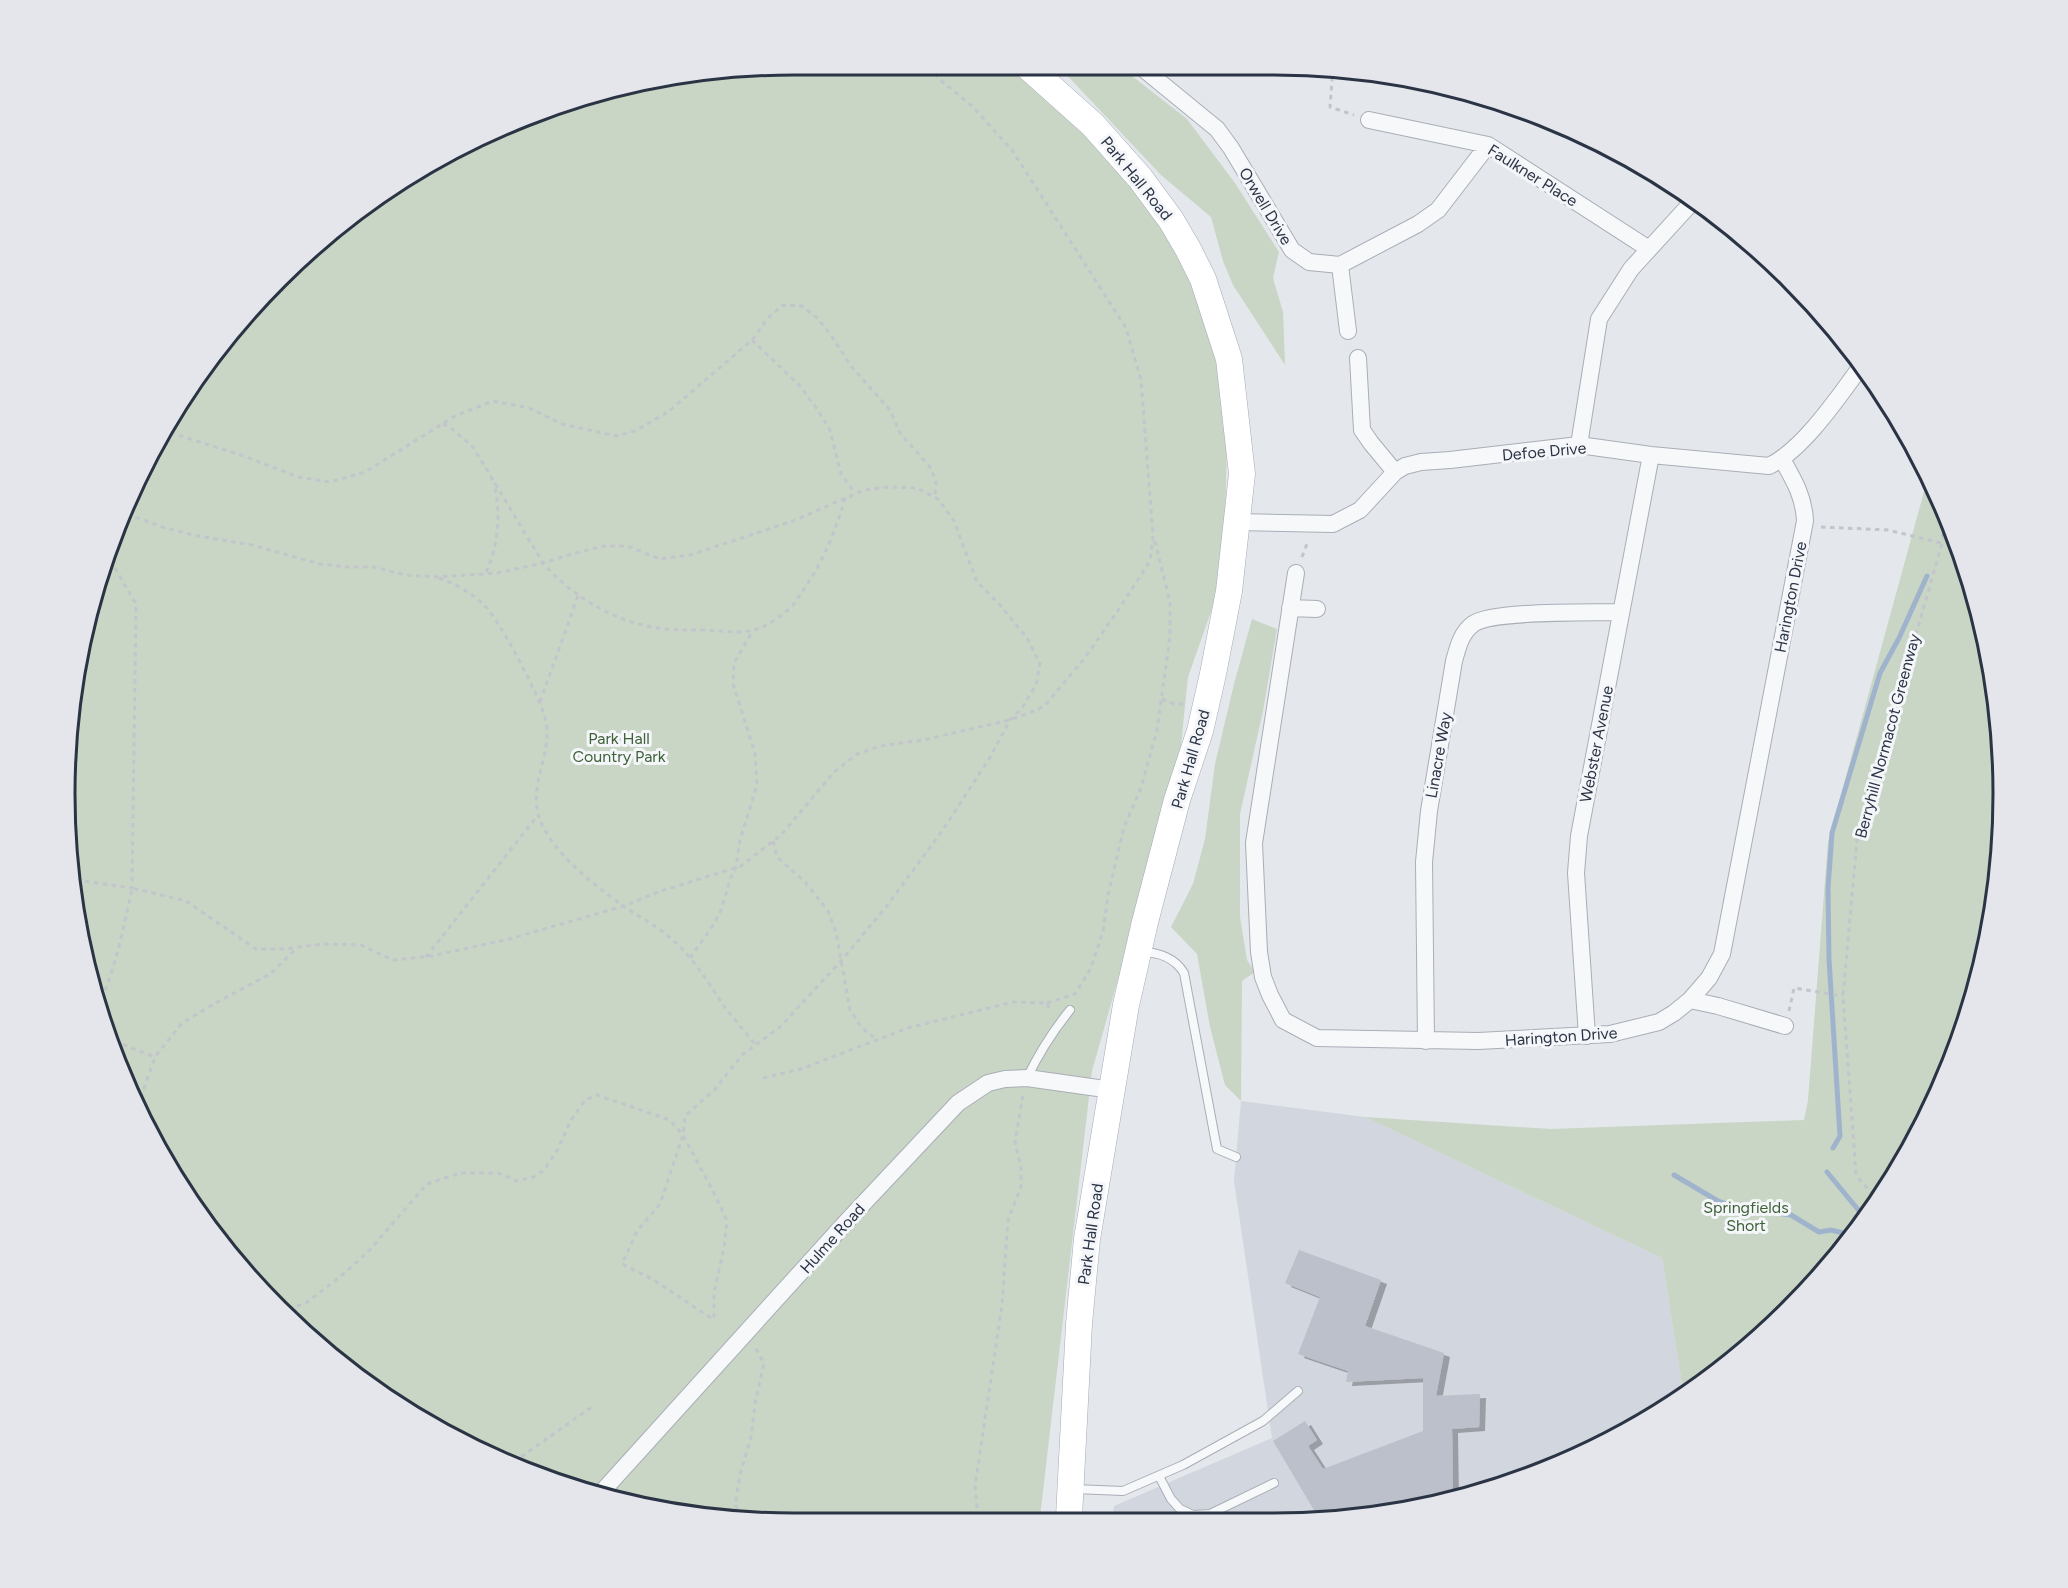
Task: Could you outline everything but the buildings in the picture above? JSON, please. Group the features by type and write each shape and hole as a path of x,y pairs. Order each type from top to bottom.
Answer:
{"main road":[{"name":"Park Hall Road","path":"1037,75 1093,125 1140,178 1171,220 1203,279 1229,359 1242,474 1229,591 1205,706 1177,800 1125,1005 1087,1239 1079,1324 1069,1513"}],"street":[{"name":"Orwell Drive","path":"1151,75 1217,129 1231,148 1292,250 1309,261 1340,265"},
{"name":"Faulkner Place","path":"1370,120 1488,145 1649,249"},
{"path":"1348,332 1340,265 1418,224 1438,210 1488,145"},
{"path":"1579,445 1599,319 1631,269 1688,207"},
{"path":"1358,358 1362,430 1395,472"},
{"path":"1782,459 1804,438 1856,373"},
{"name":"Defoe Drive","path":"1238,522 1333,525 1360,510 1395,472 1405,466 1420,462 1579,445 1753,465 1769,466 1782,459"},
{"name":"Webster Avenue","path":"1587,1036 1576,873 1579,836 1651,455"},
{"name":"Harington Drive","path":"1296,573 1254,843 1259,952 1263,977 1283,1020 1317,1038 1478,1041 1587,1036 1633,1030 1659,1022 1690,1000 1709,978 1725,944 1804,526 1804,505 1796,483 1782,459"},
{"path":"1290,609 1317,609"},
{"name":"Linacre Way","path":"1426,1041 1424,862 1428,812 1454,661 1461,638 1475,622 1484,619 1525,614 1621,612"},
{"path":"1690,1000 1785,1026"},
{"name":"Hulme Road","path":"605,1488 958,1103 988,1083 1026,1078 1112,1090"}],"lane":[{"path":"1138,952 1161,954 1180,966 1184,973 1216,1149 1236,1156"},
{"path":"1026,1078 1054,1029 1070,1010"},
{"path":"1070,1489 1123,1491 1159,1476 1263,1421 1298,1391"},
{"path":"1159,1476 1171,1499 1180,1509 1189,1513"},
{"path":"1212,1513 1274,1483"}],"path":[{"path":"763,1078 801,1069 908,1028 1013,1002 1047,1003 1075,993 1091,968 1103,931 1108,895 1124,827 1141,788 1157,730 1170,637 1170,602 1153,536 1142,380 1126,328 1012,150 973,106 936,75"},
{"path":"1332,78 1330,107 1370,120"},
{"path":"172,433 244,456 298,477 330,482 365,472 456,416 493,401 530,408 562,424 616,436 635,430 668,412 752,340 768,318 783,305 802,306 817,318 831,335 851,366 890,410 900,433 930,467 936,481 935,498"},
{"path":"752,340 800,386 817,409 830,430 841,474 855,493"},
{"path":"442,424 450,427 472,447 543,563 554,576 578,596 624,619 664,629 736,634 752,632 790,608 813,578 833,539 846,496"},
{"path":"486,572 494,556 499,524 494,480"},
{"path":"132,515 182,532 252,545 320,564 374,567 405,575 437,577 497,573 605,546 627,546 660,559 690,555 794,521 855,493 888,487 917,488 935,498 954,520 977,582 1000,605 1027,638 1040,664 1036,685 1022,708 1010,720 989,759 942,831 886,907 841,962 780,1028 742,1055 715,1089 685,1116 683,1136 660,1204 637,1231 622,1264 654,1280 714,1320 714,1293 724,1248 727,1221 716,1197 683,1136 670,1120 597,1095 585,1100 571,1120 557,1151 539,1174 533,1178 517,1180 498,1173 460,1173 426,1184 367,1253 306,1303 292,1308"},
{"path":"1296,573 1314,525"},
{"path":"1804,526 1888,530 1941,543"},
{"name":"Berryhill Normacot Greenway","path":"1871,1194 1856,1175 1843,996 1857,840 1944,534"},
{"path":"80,881 132,888 186,900 256,949 297,948 323,944 362,945 393,960 426,957 509,939 624,906 658,892 741,866 773,841 813,799 834,772 857,754 880,746 923,740 1010,720 1039,709 1047,703 1084,659 1117,612 1150,561 1153,536"},
{"path":"104,995 124,926 132,888 136,604 113,564"},
{"path":"437,577 451,582 468,593 492,614 525,672 546,718 547,735 544,760 536,790 538,815 549,838 566,858 624,906 674,941 690,957 724,1006 756,1045"},
{"path":"539,704 578,596"},
{"path":"690,957 717,917 736,867 740,840 756,785 755,753 733,684 734,663 752,632"},
{"path":"426,957 538,815"},
{"path":"773,841 777,857 805,882 828,911 836,932 850,1010 861,1027 877,1040"},
{"path":"142,1096 156,1057 182,1023 270,974 297,948"},
{"path":"1785,1026 1794,988 1843,996"},
{"path":"1047,1003 1054,1029"},
{"path":"120,1043 156,1057"},
{"path":"978,1513 975,1486 1002,1305 1008,1220 1021,1187 1021,1167 1015,1143 1026,1078"},
{"path":"738,1510 735,1505 740,1475 751,1437 764,1363 746,1333"},
{"path":"519,1458 593,1406"}],"shaded area":[{"path":"1241,1101 1365,1117 1662,1258 1682,1385 1634,1417 1592,1439 1505,1475 1460,1489 1368,1507 1321,1511 1113,1513 1114,1506 1272,1438 1234,1181"}],"green space":[{"name":"Park Hall Country Park","path":"1018,75 1056,107 1111,161 1155,216 1184,265 1209,324 1222,381 1227,439 1225,531 1214,603 1188,677 1179,764 1092,1071 1040,1513 747,1511 700,1507 608,1489 519,1458 434,1417 356,1364 320,1335 253,1268 224,1232 171,1154 149,1112 113,1025 99,980 81,888 77,841 75,794 81,700 99,608 113,563 149,476 171,434 224,356 253,320 320,253 356,224 434,171 519,130 608,99 700,81 747,77"},
{"path":"1038,75 1058,75 1051,85"},
{"path":"1067,75 1131,75 1187,119 1235,183 1279,252 1273,278 1283,312 1285,365 1233,285 1223,261 1211,217 1161,175"},
{"name":"Springfields Short","path":"1925,489 1955,563 1969,608 1987,700 1993,794 1991,841 1987,888 1969,980 1955,1025 1919,1112 1897,1154 1872,1193 1815,1268 1782,1302 1748,1335 1682,1385 1662,1258 1365,1117 1551,1129 1804,1120 1808,1100 1828,842"},
{"path":"1252,619 1277,629 1263,711 1240,814 1240,917 1247,960 1255,972 1242,981 1241,1101 1225,1085 1210,1027 1197,954 1171,927 1193,884 1205,839 1215,764"}],"waterway":[{"path":"1833,1148 1840,1136 1829,959 1828,888 1832,833 1880,673 1899,638 1927,576"},
{"path":"1827,1172 1859,1211"},
{"path":"1674,1175 1718,1201 1736,1207 1791,1215 1819,1232 1831,1230 1843,1233"}]}
